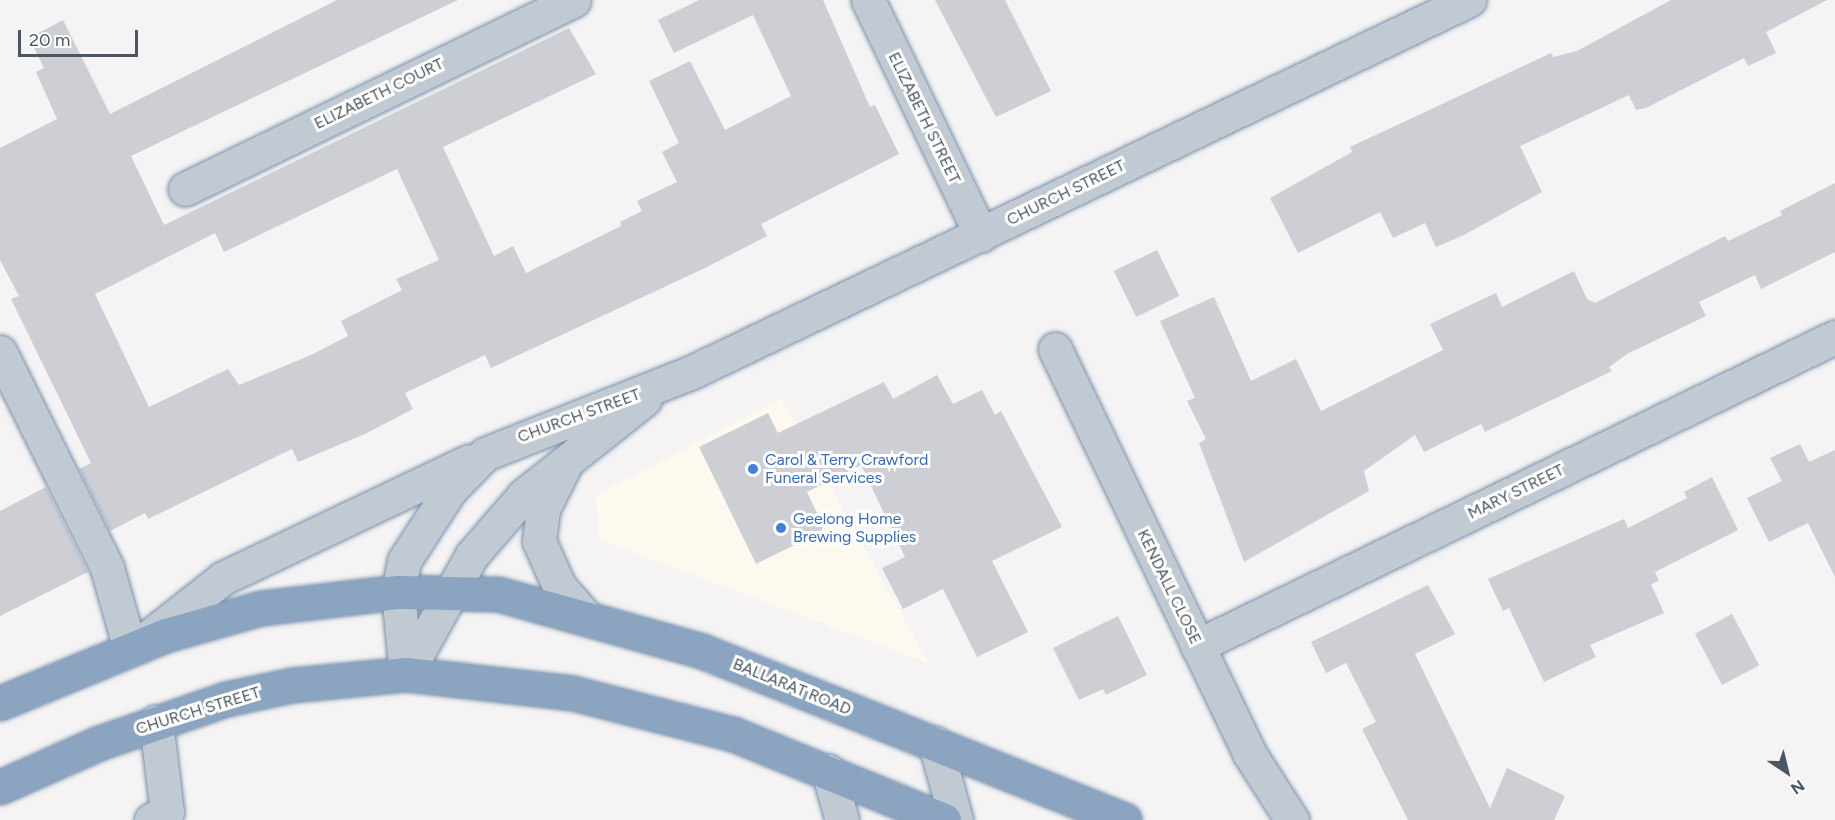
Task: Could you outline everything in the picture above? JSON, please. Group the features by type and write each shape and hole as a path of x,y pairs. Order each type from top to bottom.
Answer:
{"highway":[{"path":"0,703 134,647 261,608 398,592 450,591"},
{"name":"BALLARAT ROAD","path":"450,591 498,594 584,615 702,651 1124,820"},
{"path":"406,674 573,693 732,734 828,771 944,820"},
{"name":"CHURCH STREET","path":"0,787 156,722 291,685 406,674"}],"street":[{"name":"ELIZABETH COURT","path":"185,189 574,0"},
{"name":"ELIZABETH STREET","path":"868,0 981,235"},
{"name":"CHURCH STREET","path":"406,674 398,592 413,543 450,490 485,454 551,424 663,385 1469,0"},
{"name":"MARY STREET","path":"1197,646 1835,337"},
{"name":"KENDALL CLOSE","path":"1055,349 1249,753 1292,820"},
{"path":"0,352 107,568 134,647 223,578 485,454"},
{"name":"CHURCH STREET","path":"406,674 450,591 524,495 663,385"},
{"path":"572,456 547,499 539,541 560,586 584,615"},
{"path":"151,820 167,812 156,722"},
{"path":"935,743 956,820"},
{"path":"828,771 842,820"}],"shaded area":[{"path":"781,399 929,663 599,540 596,495"}],"building":[{"path":"337,0 458,0 131,156 164,225 569,28 596,74 443,147 494,256 513,246 526,273 621,226 620,222 642,211 637,201 677,182 662,152 679,143 649,81 690,61 725,130 791,96 753,15 674,53 658,20 699,0 823,0 870,107 875,105 899,154 761,224 767,236 705,268 491,368 485,355 405,393 413,409 365,434 298,462 292,449 148,519 145,513 110,531 79,469 91,463 11,299 19,296 0,260 0,148 57,119 36,72 44,68 29,38 63,20 110,114","holes":["397,169 439,260 396,279 402,290 341,321 348,336 311,355 239,385 228,369 149,407 95,294 215,233 224,252"]},
{"path":"935,0 1005,0 1051,91 996,117"},
{"path":"1671,0 1827,0 1766,32 1776,53 1748,66 1744,58 1646,108 1636,110 1629,95 1520,146 1542,192 1464,235 1436,247 1425,223 1393,238 1380,212 1298,253 1270,198 1352,152 1350,147 1551,53 1553,57 1577,51"},
{"path":"1835,183 1835,252 1761,289 1755,275 1699,302 1706,316 1627,354 1609,367 1612,371 1485,432 1481,424 1424,452 1415,435 1364,471 1369,491 1244,562 1199,443 1206,439 1187,401 1195,398 1160,321 1214,297 1251,381 1296,359 1321,411 1443,350 1430,324 1496,293 1502,307 1574,271 1587,299 1595,303 1725,236 1728,241 1782,215 1780,211"},
{"path":"1157,250 1179,296 1136,317 1114,271"},
{"path":"937,375 953,404 982,390 995,415 1001,411 1062,527 992,561 1028,632 977,657 943,589 903,609 882,568 905,557 861,465 807,492 825,530 756,564 699,447 768,413 778,433 884,382 893,399"},
{"path":"1800,444 1809,462 1835,450 1835,577 1808,523 1769,542 1747,498 1782,481 1770,458"},
{"path":"1712,477 1738,530 1655,572 1659,581 1651,584 1664,613 1590,645 1596,657 1544,682 1509,608 1503,611 1488,579 1624,519 1628,528 1687,498 1684,492"},
{"path":"46,487 88,572 0,616 0,511"},
{"path":"1428,585 1455,634 1415,654 1490,808 1507,768 1565,796 1554,820 1408,820 1362,729 1376,722 1346,663 1326,673 1311,642"},
{"path":"1732,614 1759,665 1722,685 1695,634"},
{"path":"1118,616 1147,675 1106,695 1103,689 1079,700 1053,648"}],"place":[{"name":"Carol & Terry Crawford Funeral Services","path":"753,469"},
{"name":"Geelong Home Brewing Supplies","path":"781,528"}]}
